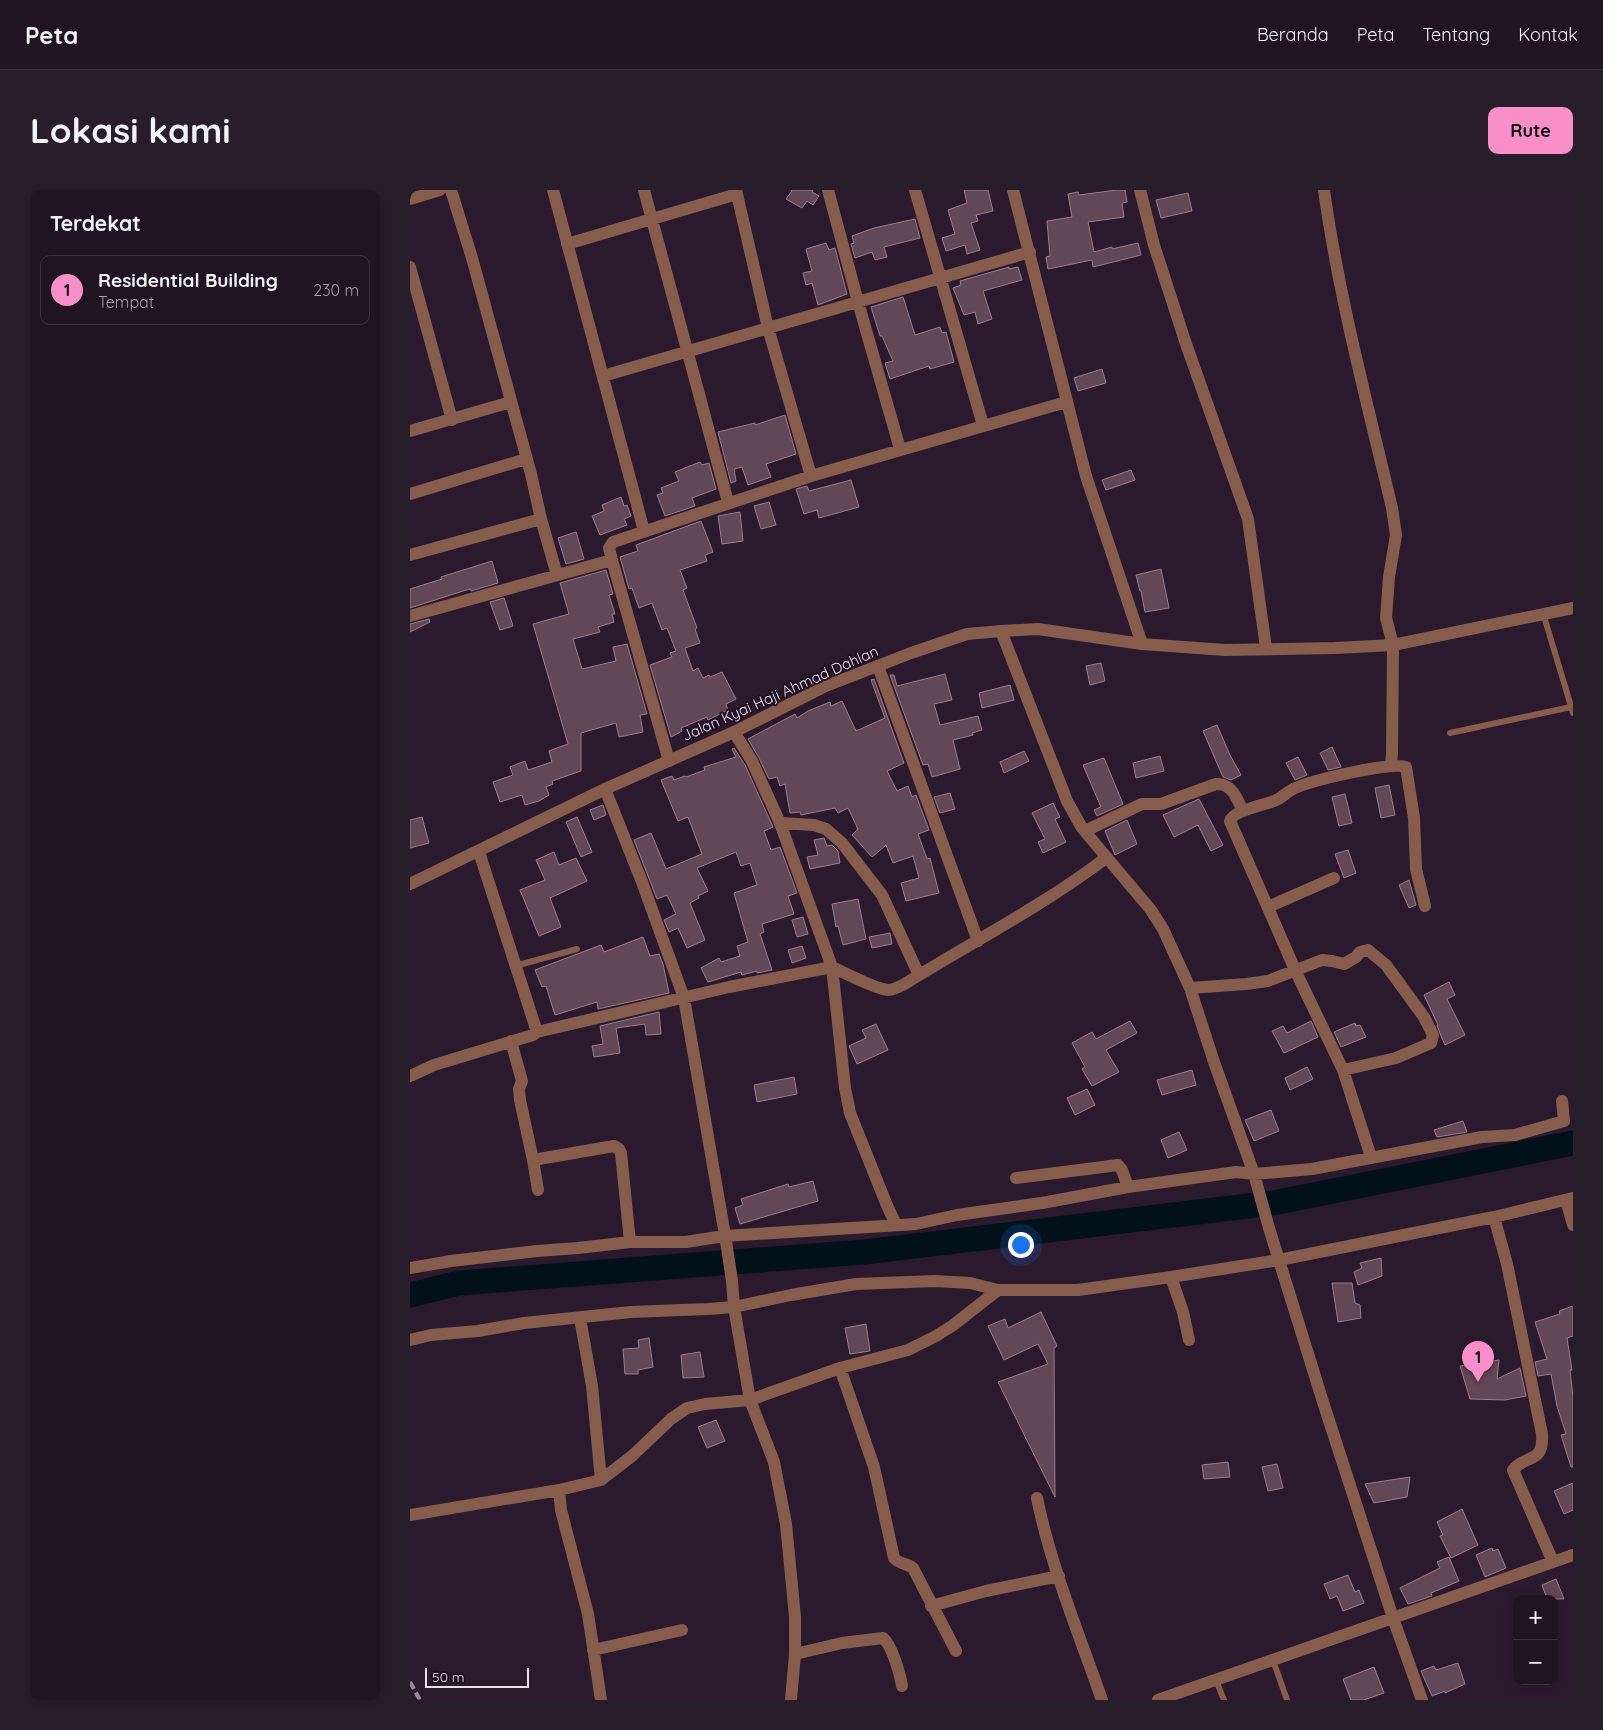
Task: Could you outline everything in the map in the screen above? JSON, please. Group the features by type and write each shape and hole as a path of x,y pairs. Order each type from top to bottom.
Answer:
{"street":[{"path":"410,199 440,190"},
{"path":"451,190 472,258 557,575"},
{"path":"553,190 644,531"},
{"path":"644,190 728,502"},
{"path":"828,190 900,449"},
{"path":"915,190 984,425"},
{"path":"1013,190 1086,476 1142,644"},
{"path":"1140,190 1168,289 1248,519 1266,648"},
{"path":"1324,190 1329,227 1349,330 1392,508 1396,535 1386,618 1393,645 1391,765"},
{"path":"567,244 652,220 736,192 768,328 811,476"},
{"path":"603,376 1030,252"},
{"path":"410,266 452,420"},
{"path":"410,431 510,402"},
{"path":"669,760 612,560 609,548 613,542 728,502 811,476 1066,402"},
{"path":"410,494 526,459"},
{"path":"410,555 541,519"},
{"path":"410,616 612,560"},
{"name":"Jalan Kyai Haji Ahmad Dahlan","path":"410,884 605,789 734,732 826,686 911,652 967,634 1001,630 1038,630 1142,644 1225,650 1335,648 1393,645 1573,608"},
{"path":"1001,630 1067,801 1085,831 1151,910 1163,929 1190,988 1254,1178 1268,1228 1393,1618 1422,1700"},
{"path":"878,666 978,941"},
{"path":"734,732 752,760 780,823 832,967 844,1088 850,1113 896,1225"},
{"path":"1371,1157 1343,1070 1296,972 1230,821 1233,815 1276,801 1293,789 1311,782 1391,765 1402,765 1408,771 1414,818 1416,869 1425,906"},
{"path":"1085,831 1142,804 1161,804 1216,784 1229,788 1236,796 1243,812"},
{"path":"605,789 642,882 684,998 732,1281 734,1306 750,1400 774,1462 786,1524 794,1617 795,1654 791,1700"},
{"path":"780,823 814,825 826,829 842,843 882,895 919,975"},
{"path":"478,852 537,1032"},
{"path":"410,1076 434,1065 533,1035 537,1032 729,987 832,967 886,990 903,985 1034,908 1106,858"},
{"path":"1268,907 1334,878"},
{"path":"1190,988 1268,981 1296,972 1322,960 1344,964 1354,959 1360,952 1368,950 1386,965 1400,982 1430,1027 1433,1035 1431,1043 1418,1050 1396,1058 1343,1070"},
{"path":"511,1042 522,1081 519,1089 520,1100 538,1190"},
{"path":"410,1268 519,1253 630,1242 686,1242 916,1224 1128,1187 1236,1172 1254,1178 1482,1137 1515,1135 1564,1121 1562,1101"},
{"path":"533,1160 614,1146 619,1149 622,1153 630,1242"},
{"path":"1016,1178 1118,1165 1122,1170 1128,1187"},
{"path":"410,1340 431,1335 478,1331 524,1323 632,1312 734,1306 856,1284 935,1281 970,1283 998,1290 1078,1290 1279,1260 1494,1217 1570,1199 1573,1225"},
{"path":"1494,1217 1507,1264 1542,1434 1540,1452 1513,1470 1553,1562"},
{"path":"1171,1277 1184,1312 1189,1340"},
{"path":"410,1515 558,1490 601,1480 632,1456 670,1419 687,1408 705,1404 750,1400 840,1368 918,1346 952,1326 998,1290"},
{"path":"580,1318 592,1386 601,1480"},
{"path":"840,1368 874,1467 894,1558 896,1561 908,1564 912,1568 956,1651"},
{"path":"558,1490 588,1614 601,1700"},
{"path":"1037,1498 1044,1530 1102,1700"},
{"path":"1158,1700 1573,1555"},
{"path":"931,1606 986,1591 1059,1576"},
{"path":"593,1650 682,1630"},
{"path":"795,1654 842,1643 883,1638 887,1642 900,1675 902,1686"}],"lane":[{"path":"1450,732 1572,710 1543,613"},
{"path":"515,966 577,949"},
{"path":"1273,1660 1287,1700"},
{"path":"1216,1680 1224,1700"}],"building":[{"path":"791,190 813,190 812,192 819,196 813,205 807,201 802,208 786,199"},
{"path":"964,190 988,190 993,211 976,215 978,221 971,223 980,250 967,254 965,245 946,251 942,238 955,234 948,210 967,203"},
{"path":"1125,190 1127,202 1122,203 1124,217 1088,222 1094,252 1138,243 1141,255 1093,267 1092,260 1048,269 1046,257 1050,256 1047,221 1072,217 1068,194 1078,192 1079,195"},
{"path":"1188,193 1192,211 1161,218 1156,200"},
{"path":"915,219 920,238 884,247 887,257 875,260 872,252 855,258 851,244 854,243 852,236 874,228"},
{"path":"826,243 829,250 835,248 847,294 818,305 812,283 806,285 803,273 812,271 806,249"},
{"path":"1009,267 1009,269 1018,267 1022,280 983,291 992,319 978,324 975,312 964,315 953,288 961,285 960,281"},
{"path":"903,297 915,335 940,327 942,333 946,332 954,362 930,369 929,366 890,379 885,363 893,361 882,336 880,336 871,307"},
{"path":"1102,369 1106,383 1078,391 1074,378"},
{"path":"785,415 796,454 766,464 771,477 748,485 742,467 734,469 736,481 731,483 718,432 755,423 755,425"},
{"path":"700,462 702,465 709,463 716,489 692,498 695,506 665,516 657,495 663,493 661,488 679,481 675,472"},
{"path":"1131,470 1135,480 1106,490 1102,480"},
{"path":"851,480 859,507 819,518 817,510 804,514 796,489 807,486 809,491"},
{"path":"621,497 624,506 627,505 631,516 624,519 627,525 600,535 592,516 604,511 602,505"},
{"path":"769,502 776,525 761,529 754,506"},
{"path":"740,512 743,541 722,544 718,516"},
{"path":"701,521 713,552 705,555 707,561 680,570 687,588 683,590 697,628 695,629 700,643 685,648 693,671 698,668 703,678 722,672 736,699 726,704 728,710 708,720 707,717 681,728 682,731 671,737 650,665 672,657 670,653 676,651 667,628 662,630 652,603 639,608 632,588 629,589 620,557 638,551 636,545"},
{"path":"576,532 584,559 566,564 558,538"},
{"path":"492,561 498,583 471,591 470,589 410,608 410,589"},
{"path":"1161,569 1169,608 1145,612 1136,575"},
{"path":"606,570 613,594 609,595 615,614 612,614 614,622 598,627 600,632 573,639 582,669 616,661 613,647 627,644 647,714 640,715 643,732 619,737 616,723 581,733 581,771 552,781 553,784 546,787 549,795 539,801 525,805 522,795 500,802 493,782 513,775 510,767 525,761 528,770 552,762 549,751 568,744 533,624 569,614 560,583"},
{"path":"504,598 513,626 500,630 490,602"},
{"path":"429,619 430,622 410,632 410,624"},
{"path":"1101,663 1105,681 1090,685 1086,666"},
{"path":"945,674 952,700 934,704 940,725 978,716 982,730 972,733 973,735 953,740 960,769 932,777 928,764 923,765 890,675 894,675 897,686"},
{"path":"874,679 904,763 887,771 897,791 908,786 912,797 916,795 929,830 918,834 927,859 930,858 939,893 906,901 901,883 919,878 913,856 893,863 886,845 872,857 852,835 858,829 848,808 838,813 835,808 801,815 800,812 790,813 785,784 780,786 777,777 769,779 748,739 795,714 797,718 830,702 831,706 842,701 856,731 885,718 871,680"},
{"path":"1010,685 1014,700 982,708 979,693"},
{"path":"1217,725 1241,775 1231,780 1223,777 1203,731"},
{"path":"1332,747 1341,767 1328,770 1320,753"},
{"path":"734,748 745,765 773,827 764,831 771,850 780,847 797,893 788,896 794,914 762,924 764,932 760,934 772,970 742,975 741,972 708,982 701,968 719,958 721,962 740,956 737,946 748,942 734,893 757,885 750,863 741,866 736,852 697,868 708,891 690,903 705,940 687,948 678,928 669,932 664,920 676,914 667,895 657,899 634,840 651,833 666,869 702,854 688,817 678,821 661,780 672,776 674,780 686,777 705,770 704,767 736,757 732,749"},
{"path":"1024,751 1029,761 1004,773 1000,762"},
{"path":"1160,756 1164,771 1136,778 1133,763"},
{"path":"1298,757 1307,775 1295,780 1286,763"},
{"path":"1104,758 1123,804 1097,816 1094,810 1101,807 1083,765"},
{"path":"1389,785 1395,815 1381,818 1375,788"},
{"path":"950,793 955,809 940,813 934,797"},
{"path":"1345,794 1352,823 1339,826 1332,797"},
{"path":"1199,799 1223,845 1211,851 1198,825 1174,837 1163,815"},
{"path":"1053,803 1060,817 1055,819 1066,842 1043,853 1038,842 1045,839 1032,813"},
{"path":"603,805 606,815 594,820 590,810"},
{"path":"422,817 429,843 410,848 410,820"},
{"path":"577,817 592,852 581,857 566,822"},
{"path":"1127,820 1137,844 1115,855 1105,831"},
{"path":"824,838 827,846 832,845 838,851 840,863 810,869 807,857 818,855 814,840"},
{"path":"1348,850 1356,873 1344,878 1335,854"},
{"path":"554,852 559,865 576,858 587,881 550,898 561,927 539,936 520,890 545,880 536,860"},
{"path":"1409,880 1416,905 1409,908 1399,885"},
{"path":"858,899 866,939 843,945 838,926 836,927 832,904"},
{"path":"803,917 808,934 797,937 792,920"},
{"path":"890,933 892,944 872,948 869,937"},
{"path":"643,937 650,956 659,954 669,993 598,1009 597,1002 555,1015 546,986 542,987 535,970 601,945 604,952"},
{"path":"802,946 806,958 792,963 788,950"},
{"path":"1449,982 1455,995 1447,999 1465,1035 1445,1045 1424,995"},
{"path":"659,1012 661,1034 646,1035 645,1024 616,1028 620,1053 594,1057 592,1046 603,1044 600,1026"},
{"path":"1130,1021 1137,1033 1106,1050 1119,1072 1092,1086 1082,1069 1085,1067 1072,1043 1092,1032 1096,1039"},
{"path":"1311,1021 1318,1037 1284,1053 1272,1031 1283,1026 1287,1033"},
{"path":"1355,1023 1356,1026 1360,1025 1366,1037 1341,1047 1334,1032"},
{"path":"876,1024 888,1050 857,1064 849,1046 866,1038 862,1030"},
{"path":"1307,1067 1313,1079 1290,1090 1285,1078"},
{"path":"1192,1070 1196,1085 1162,1095 1157,1080"},
{"path":"794,1077 797,1094 757,1102 754,1085"},
{"path":"1087,1089 1095,1105 1075,1115 1067,1098"},
{"path":"1271,1110 1279,1131 1254,1141 1245,1120"},
{"path":"1463,1121 1467,1132 1437,1137 1434,1130"},
{"path":"1179,1132 1187,1150 1168,1158 1161,1140"},
{"path":"813,1181 818,1201 740,1224 735,1208 743,1205 741,1199 788,1184 789,1187"},
{"path":"1381,1258 1382,1276 1358,1285 1354,1272 1362,1268 1360,1263"},
{"path":"1332,1283 1352,1283 1355,1303 1360,1305 1361,1318 1338,1322"},
{"path":"1573,1306 1573,1336 1567,1338 1572,1370 1570,1370 1573,1397 1573,1467 1571,1467 1561,1435 1566,1434 1557,1406 1551,1374 1538,1376 1535,1362 1547,1359 1535,1322 1560,1314 1559,1311"},
{"path":"1041,1312 1057,1346 1054,1348 1055,1497 998,1382 1048,1364 1038,1344 1004,1360 988,1326 1005,1319 1008,1328"},
{"path":"866,1324 870,1351 850,1354 845,1328"},
{"path":"649,1338 653,1367 638,1370 638,1374 625,1374 623,1349 639,1348 638,1340"},
{"path":"700,1352 704,1377 683,1378 681,1355"},
{"path":"1499,1360 1497,1379 1520,1368 1526,1396 1505,1400 1470,1399 1460,1366"},
{"path":"716,1420 725,1441 707,1448 698,1427"},
{"path":"1228,1462 1230,1477 1204,1479 1202,1465"},
{"path":"1277,1464 1283,1488 1268,1491 1262,1467"},
{"path":"1410,1477 1407,1497 1374,1503 1365,1484"},
{"path":"1573,1483 1573,1510 1564,1514 1554,1491"},
{"path":"1462,1509 1478,1545 1451,1558 1440,1536 1443,1535 1437,1522"},
{"path":"1492,1548 1493,1551 1498,1549 1506,1568 1485,1577 1476,1555"},
{"path":"1449,1557 1459,1581 1431,1593 1432,1596 1408,1604 1400,1588 1440,1568 1437,1562"},
{"path":"1348,1575 1355,1592 1359,1590 1364,1603 1343,1611 1337,1596 1330,1599 1324,1584"},
{"path":"1556,1579 1564,1599 1558,1599 1558,1595 1546,1595 1542,1585"},
{"path":"1458,1663 1465,1684 1445,1693 1445,1691 1432,1696 1421,1671 1434,1666 1436,1670"},
{"path":"1374,1667 1384,1693 1364,1700 1351,1700 1343,1679"}],"waterway":[{"path":"410,1295 459,1283 864,1252 1273,1203 1573,1143"}],"railway":[{"path":"410,1682 420,1700"}],"place":[{"name":"Residential Building","path":"1478,1382"}]}
